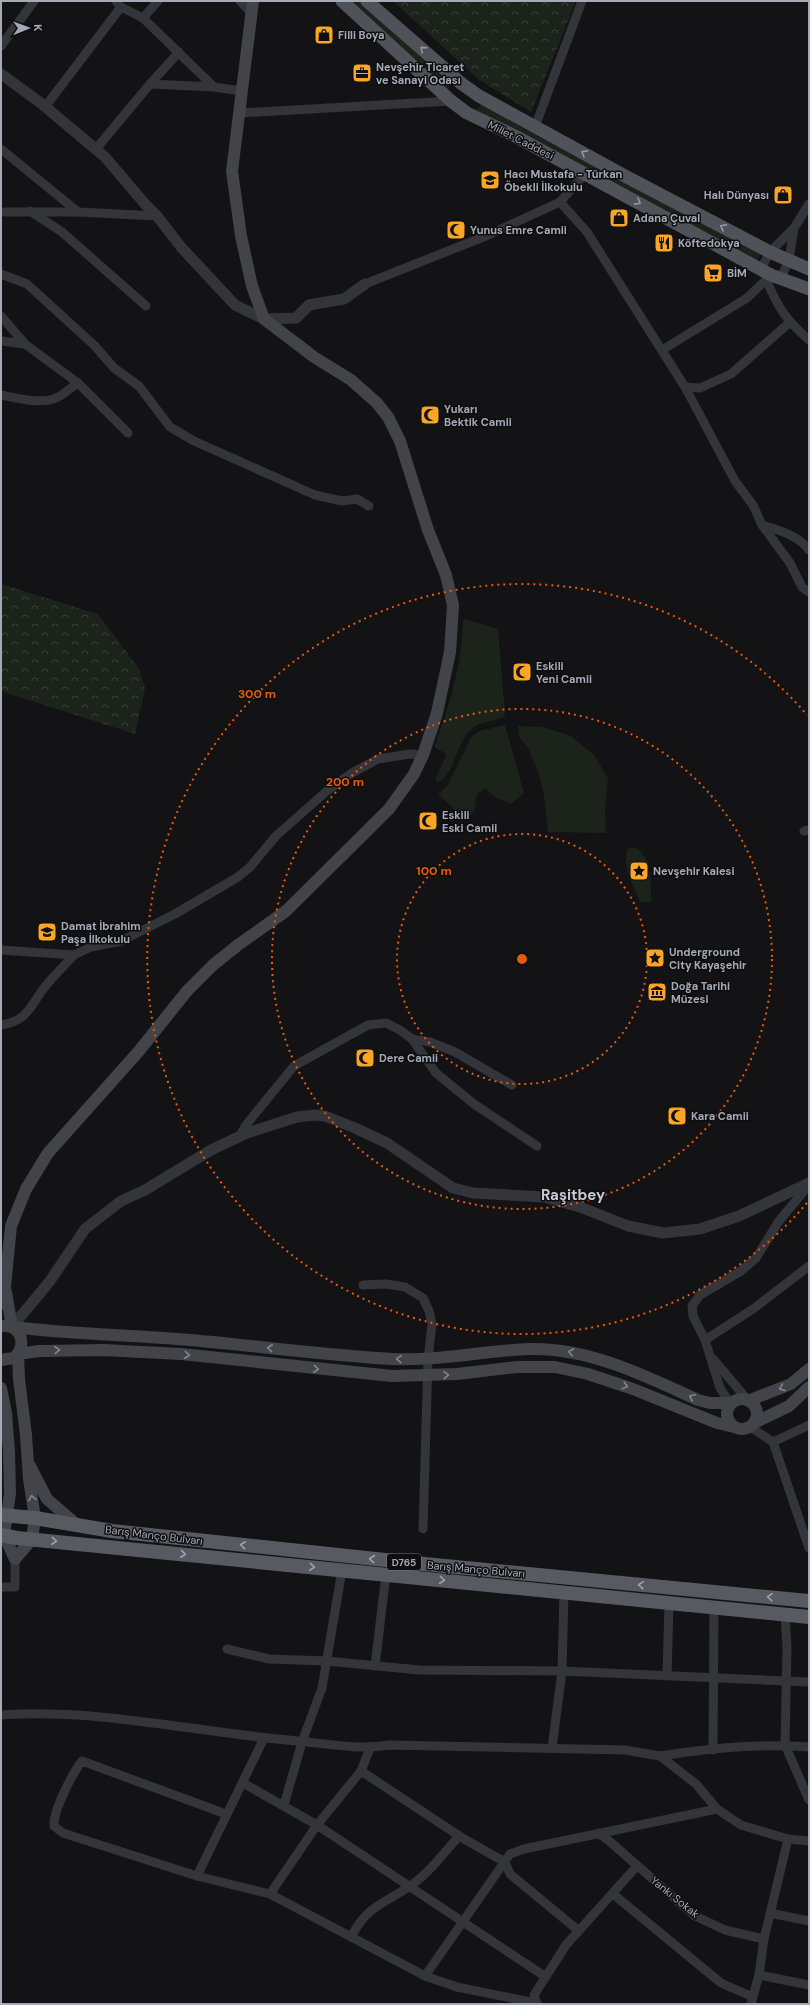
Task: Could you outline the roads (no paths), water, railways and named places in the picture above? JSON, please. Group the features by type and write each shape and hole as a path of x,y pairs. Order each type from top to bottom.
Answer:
{"highway":[{"name":"Barış Manço Bulvarı","path":"3,1515 35,1518 112,1531 404,1562 809,1601"},
{"name":"Barış Manço Bulvarı","path":"2,1535 809,1617"}],"main road":[{"path":"7,1327 6,1287 11,1226 26,1189 48,1153 139,1051 187,991 214,965 238,945 286,911 389,809 414,774 423,755 437,713 450,652 453,605 446,574 428,530 400,441 388,417 377,403 351,380 314,357 264,319 252,286 242,243 232,171 253,1"},
{"name":"Millet Caddesi","path":"342,1 450,101 467,113 515,136 769,275 809,289"},
{"name":"Millet Caddesi","path":"367,1 462,84 479,96 770,252 809,268"},
{"path":"450,101 452,92 462,84"},
{"path":"467,113 478,105 479,96"},
{"path":"1,1304 6,1287"},
{"path":"1,1388 6,1413 10,1464 10,1494 3,1515 2,1535 15,1559 32,1539 35,1518 19,1379 18,1354 22,1345 22,1339 17,1330 7,1327"},
{"path":"7,1327 172,1339 372,1358 428,1359 530,1349 559,1350 595,1357 698,1400 710,1403 730,1403"},
{"path":"1,1360 10,1360 18,1354 39,1351 102,1350 181,1354 392,1376 428,1375 517,1367 555,1367 588,1374 633,1389 717,1423 745,1429 789,1406 809,1387"},
{"path":"734,1427 727,1419 727,1408 730,1403 735,1400 748,1399 791,1384 809,1369"},
{"path":"748,1399 757,1411 757,1417 752,1425"},
{"path":"28,1463 47,1499 77,1525"},
{"path":"1,1476 10,1464"}],"street":[{"path":"1,46 34,1"},
{"path":"144,18 158,1"},
{"path":"240,1 252,14"},
{"path":"535,126 582,1"},
{"path":"45,106 118,4 144,18 214,87"},
{"path":"96,149 150,84 179,52"},
{"path":"1,74 45,106 106,157 145,204 157,216 181,247 235,305 264,319 296,318 309,305 344,299 365,284 486,236 560,202 585,174"},
{"path":"150,84 242,90"},
{"path":"240,113 450,101"},
{"path":"1,149 78,212"},
{"path":"560,202 587,232 685,387 734,481 753,505 762,525 807,588"},
{"path":"809,204 805,217 770,252 769,275 775,302 789,323 809,340"},
{"path":"1,212 30,210 157,216"},
{"path":"30,210 62,232 146,306"},
{"path":"662,350 748,298 769,275 789,260 794,228"},
{"path":"1,274 27,284 95,346 114,368 139,386 170,427 194,441 315,495 342,501 357,499 369,506"},
{"path":"1,316 25,344 78,383 128,433"},
{"path":"685,387 700,388 731,374 789,323"},
{"path":"1,341 25,344"},
{"path":"1,395 30,400 58,397 78,383"},
{"path":"762,525 785,533 806,546 809,550"},
{"path":"1,1024 11,1023 30,1011 44,988 74,955 91,947 121,941 175,914 238,877 250,867 276,836 328,790 352,773 378,759 410,754 423,755"},
{"path":"2,950 74,955"},
{"path":"239,1137 274,1089 294,1066 368,1025 386,1023 400,1030 412,1039 436,1073 474,1104 537,1146"},
{"path":"412,1039 430,1042 455,1052 512,1085"},
{"path":"7,1327 50,1281 85,1229 121,1201 146,1190 211,1150 239,1137 297,1117 315,1115 325,1116 387,1143 453,1188 473,1193 544,1197 580,1207 628,1226 663,1233 700,1229 733,1218 809,1184"},
{"path":"730,1403 720,1388 705,1340 693,1316 692,1306 700,1295 741,1271 756,1258 779,1220 809,1184"},
{"path":"705,1340 753,1309 809,1266"},
{"path":"363,1285 386,1284 405,1287 423,1298 429,1311 432,1324 428,1359 423,1529"},
{"path":"710,1355 748,1399"},
{"path":"752,1425 773,1442 809,1548"},
{"path":"773,1442 809,1425"},
{"path":"1,1587 15,1587 15,1559"},
{"path":"284,1805 302,1742 322,1688 342,1570"},
{"path":"375,1666 386,1574"},
{"path":"552,1748 562,1671 564,1592"},
{"path":"667,1676 669,1602"},
{"path":"712,1750 714,1607"},
{"path":"785,1615 787,1647 785,1745 809,1800"},
{"path":"227,1649 269,1659 327,1661 419,1670 562,1671 667,1676 714,1676 809,1682"},
{"path":"1,1715 37,1712 100,1717 264,1738 370,1748 389,1745 625,1750 660,1756 712,1750 785,1745 809,1746"},
{"path":"197,1876 264,1738"},
{"path":"270,1894 317,1825 361,1771 370,1748"},
{"path":"660,1756 696,1784 717,1809 741,1825 788,1839 809,1841"},
{"path":"226,1814 119,1776 82,1761 59,1806 54,1820 54,1826 58,1830 197,1876 270,1894 288,1902 425,1976 457,1988 537,2004 534,1995 566,1945 637,1866"},
{"path":"361,1771 459,1836 505,1862 510,1874 579,1931"},
{"path":"243,1784 284,1805 317,1825 546,1977"},
{"path":"425,1976 510,1854 524,1849 717,1809"},
{"name":"Yankı Sokak","path":"598,1833 695,1916 725,1930 764,1939"},
{"path":"351,1937 359,1921 369,1912 410,1886 459,1836"},
{"path":"612,1894 721,1983 752,2001 759,1975 764,1939 788,1839"},
{"path":"770,1913 809,1921"},
{"path":"759,1975 809,1985"}],"place":[{"name":"Filli Boya","path":"324,35"},
{"name":"Nevşehir Ticaret ve Sanayi Odası","path":"362,73"},
{"name":"Hacı Mustafa - Türkan Öbekli İlkokulu","path":"490,180"},
{"name":"Halı Dünyası","path":"783,195"},
{"name":"Adana Çuval","path":"619,218"},
{"name":"Yunus Emre Camii","path":"456,230"},
{"name":"Köftedokya","path":"664,243"},
{"name":"BİM","path":"713,273"},
{"name":"Yukarı Bektik Camii","path":"430,415"},
{"name":"Eskili Yeni Camii","path":"522,672"},
{"name":"Eskili Eski Camii","path":"428,821"},
{"name":"Nevşehir Kalesi","path":"639,871"},
{"name":"Damat İbrahim Paşa İlkokulu","path":"47,932"},
{"name":"Underground City Kayaşehir","path":"655,958"},
{"name":"Doğa Tarihi Müzesi","path":"657,992"},
{"name":"Dere Camii","path":"365,1058"},
{"name":"Kara Camii","path":"677,1116"}],"district":[{"name":"Raşitbey","path":"573,1195"}]}
